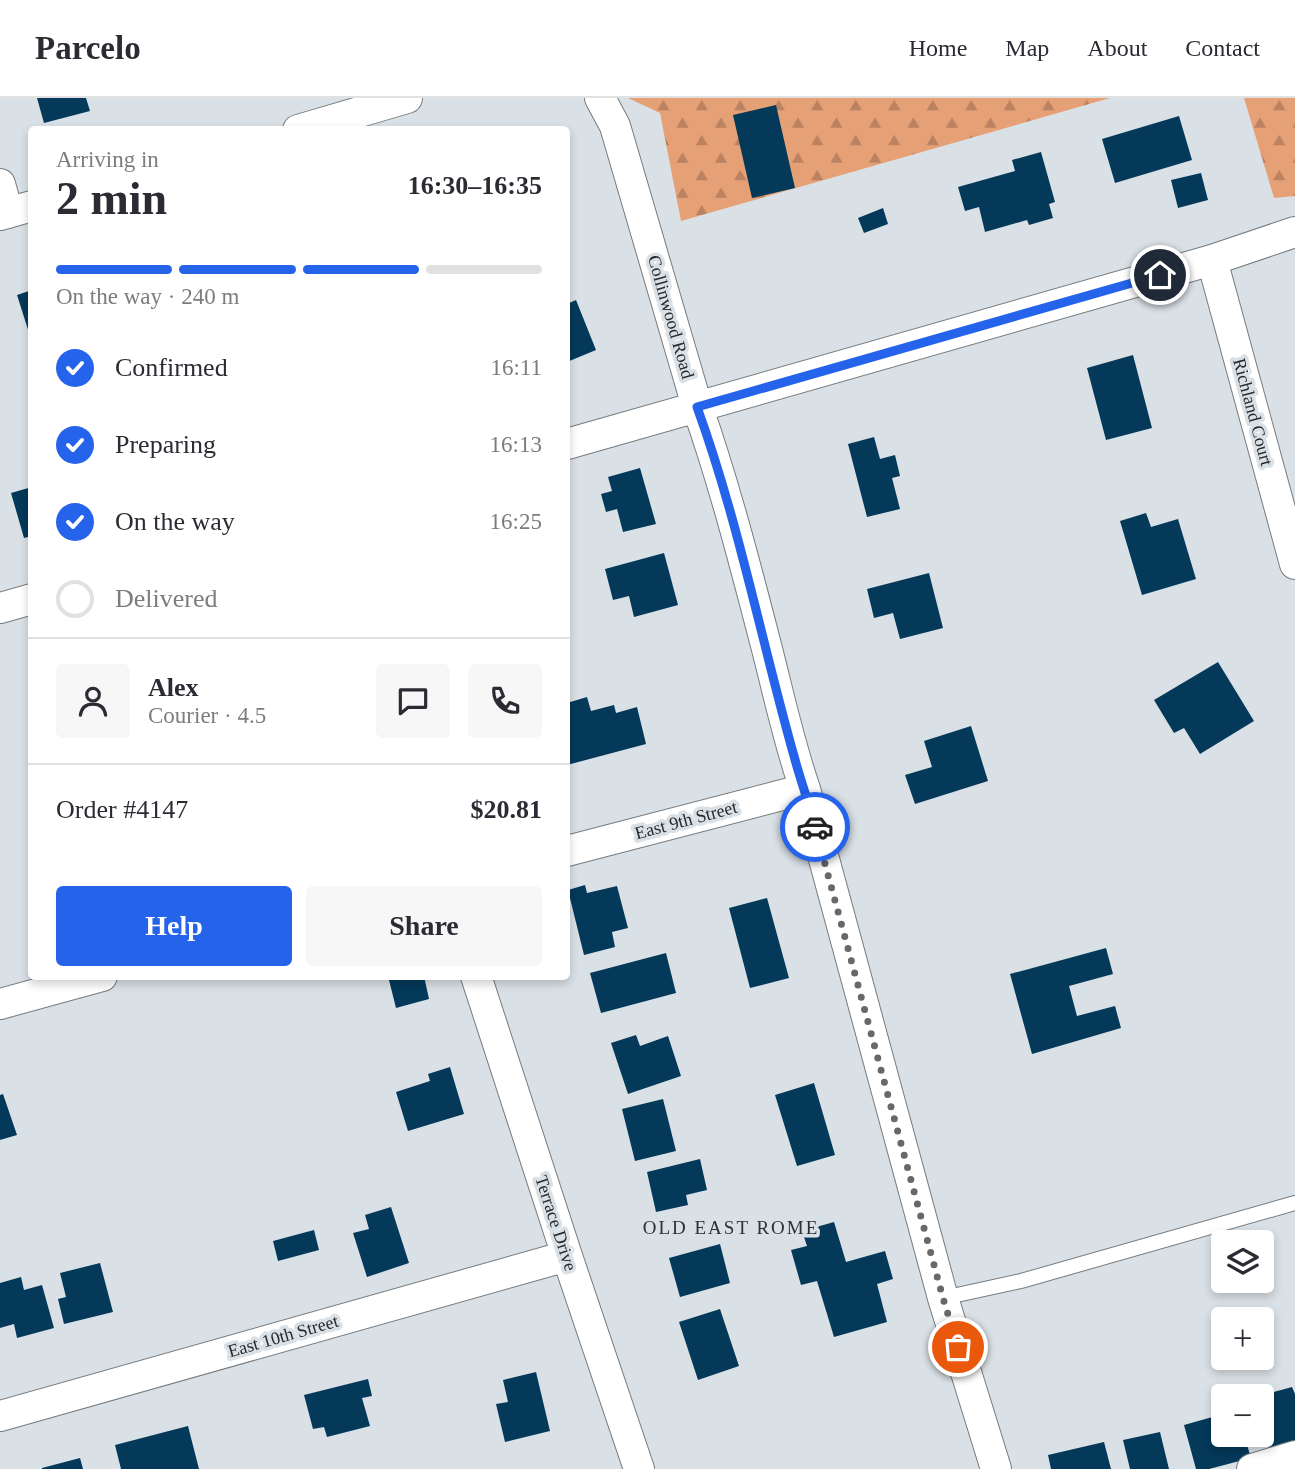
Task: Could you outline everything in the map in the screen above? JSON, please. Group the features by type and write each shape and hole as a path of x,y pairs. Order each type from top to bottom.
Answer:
{"street":[{"path":"312,126 407,98"},
{"name":"Collinwood Road","path":"600,98 615,126 697,407 716,461 794,757 805,789 943,1298 996,1469"},
{"path":"0,184 13,211"},
{"path":"570,443 1212,260 1295,232"},
{"name":"Richland Court","path":"1212,260 1295,564"},
{"path":"0,608 28,600"},
{"name":"East 9th Street","path":"570,850 805,789"},
{"path":"0,1004 87,980"},
{"name":"Terrace Drive","path":"477,980 639,1469"},
{"name":"East 10th Street","path":"0,1416 567,1256"},
{"path":"1252,1469 1295,1456"}],"lane":[{"path":"943,1298 1021,1281 1295,1203"}],"green space":[{"path":"628,98 1110,98 681,221 660,113"},
{"path":"1244,98 1295,98 1295,196 1274,198"}],"building":[{"path":"37,98 86,98 90,111 44,123"},
{"path":"776,105 795,188 752,198 733,115"},
{"path":"1179,116 1192,160 1115,183 1102,139"},
{"path":"1041,152 1055,202 1049,204 1053,218 1029,225 1027,220 985,232 979,207 965,211 958,187 1015,171 1012,160"},
{"path":"1201,173 1208,200 1178,208 1171,180"},
{"path":"883,208 888,224 864,233 858,218"},
{"path":"28,291 28,330 17,295"},
{"path":"576,300 596,350 570,361 570,303"},
{"path":"1133,355 1152,428 1106,440 1087,368"},
{"path":"874,437 880,459 895,455 900,476 892,478 900,509 867,517 848,444"},
{"path":"640,468 656,524 623,532 617,509 606,512 601,494 612,491 608,477"},
{"path":"28,488 28,537 24,538 11,493"},
{"path":"1146,513 1151,527 1178,519 1196,579 1142,595 1120,521"},
{"path":"664,553 678,605 634,617 629,596 613,600 605,569"},
{"path":"929,573 943,628 900,639 893,613 874,618 867,589"},
{"path":"1218,662 1254,721 1200,754 1184,728 1174,733 1154,700"},
{"path":"587,697 591,711 614,705 616,713 637,707 646,744 570,764 570,702"},
{"path":"971,726 988,781 915,804 905,775 932,767 924,741"},
{"path":"585,885 587,893 617,886 628,928 612,932 615,947 584,955 570,889"},
{"path":"767,898 789,978 750,988 729,908"},
{"path":"1106,948 1113,974 1069,986 1077,1016 1115,1006 1121,1028 1032,1054 1010,974"},
{"path":"666,953 676,993 601,1013 590,973"},
{"path":"389,980 425,980 429,999 396,1008"},
{"path":"636,1035 640,1046 668,1036 681,1076 628,1094 611,1043"},
{"path":"450,1067 464,1114 408,1131 396,1092 430,1081 428,1074"},
{"path":"814,1083 835,1155 797,1166 775,1095"},
{"path":"3,1094 17,1135 0,1140 0,1095"},
{"path":"663,1099 676,1151 635,1161 622,1109"},
{"path":"700,1159 707,1190 686,1195 688,1205 656,1212 647,1172"},
{"path":"391,1207 409,1263 367,1277 353,1233 369,1229 365,1215"},
{"path":"834,1222 846,1262 885,1251 893,1279 877,1284 887,1322 834,1337 817,1281 801,1285 791,1250 807,1246 802,1231"},
{"path":"314,1230 319,1250 278,1261 273,1241"},
{"path":"720,1244 730,1283 680,1297 669,1258"},
{"path":"100,1263 113,1312 64,1324 58,1299 66,1297 60,1273"},
{"path":"21,1277 24,1290 42,1285 54,1328 17,1338 14,1324 0,1328 0,1283"},
{"path":"720,1309 739,1366 698,1380 679,1322"},
{"path":"536,1372 550,1431 505,1442 496,1404 508,1402 503,1380"},
{"path":"368,1379 372,1396 362,1398 370,1426 327,1437 324,1427 313,1429 304,1395"},
{"path":"1292,1387 1295,1394 1295,1443 1269,1450 1268,1447 1274,1447 1274,1392"},
{"path":"1211,1417 1211,1447 1248,1447 1251,1458 1209,1469 1196,1469 1184,1425"},
{"path":"188,1426 199,1469 121,1469 115,1445"},
{"path":"1160,1432 1169,1469 1130,1469 1123,1440"},
{"path":"1104,1442 1111,1469 1051,1469 1048,1455"},
{"path":"80,1458 83,1469 42,1469 42,1468"}],"way so far":[{"path":"815,827 958,1347"}],"district":[{"name":"OLD EAST ROME","path":"731,1227"}],"route":[{"path":"815,827 712,449 697,407 1160,275"}]}
